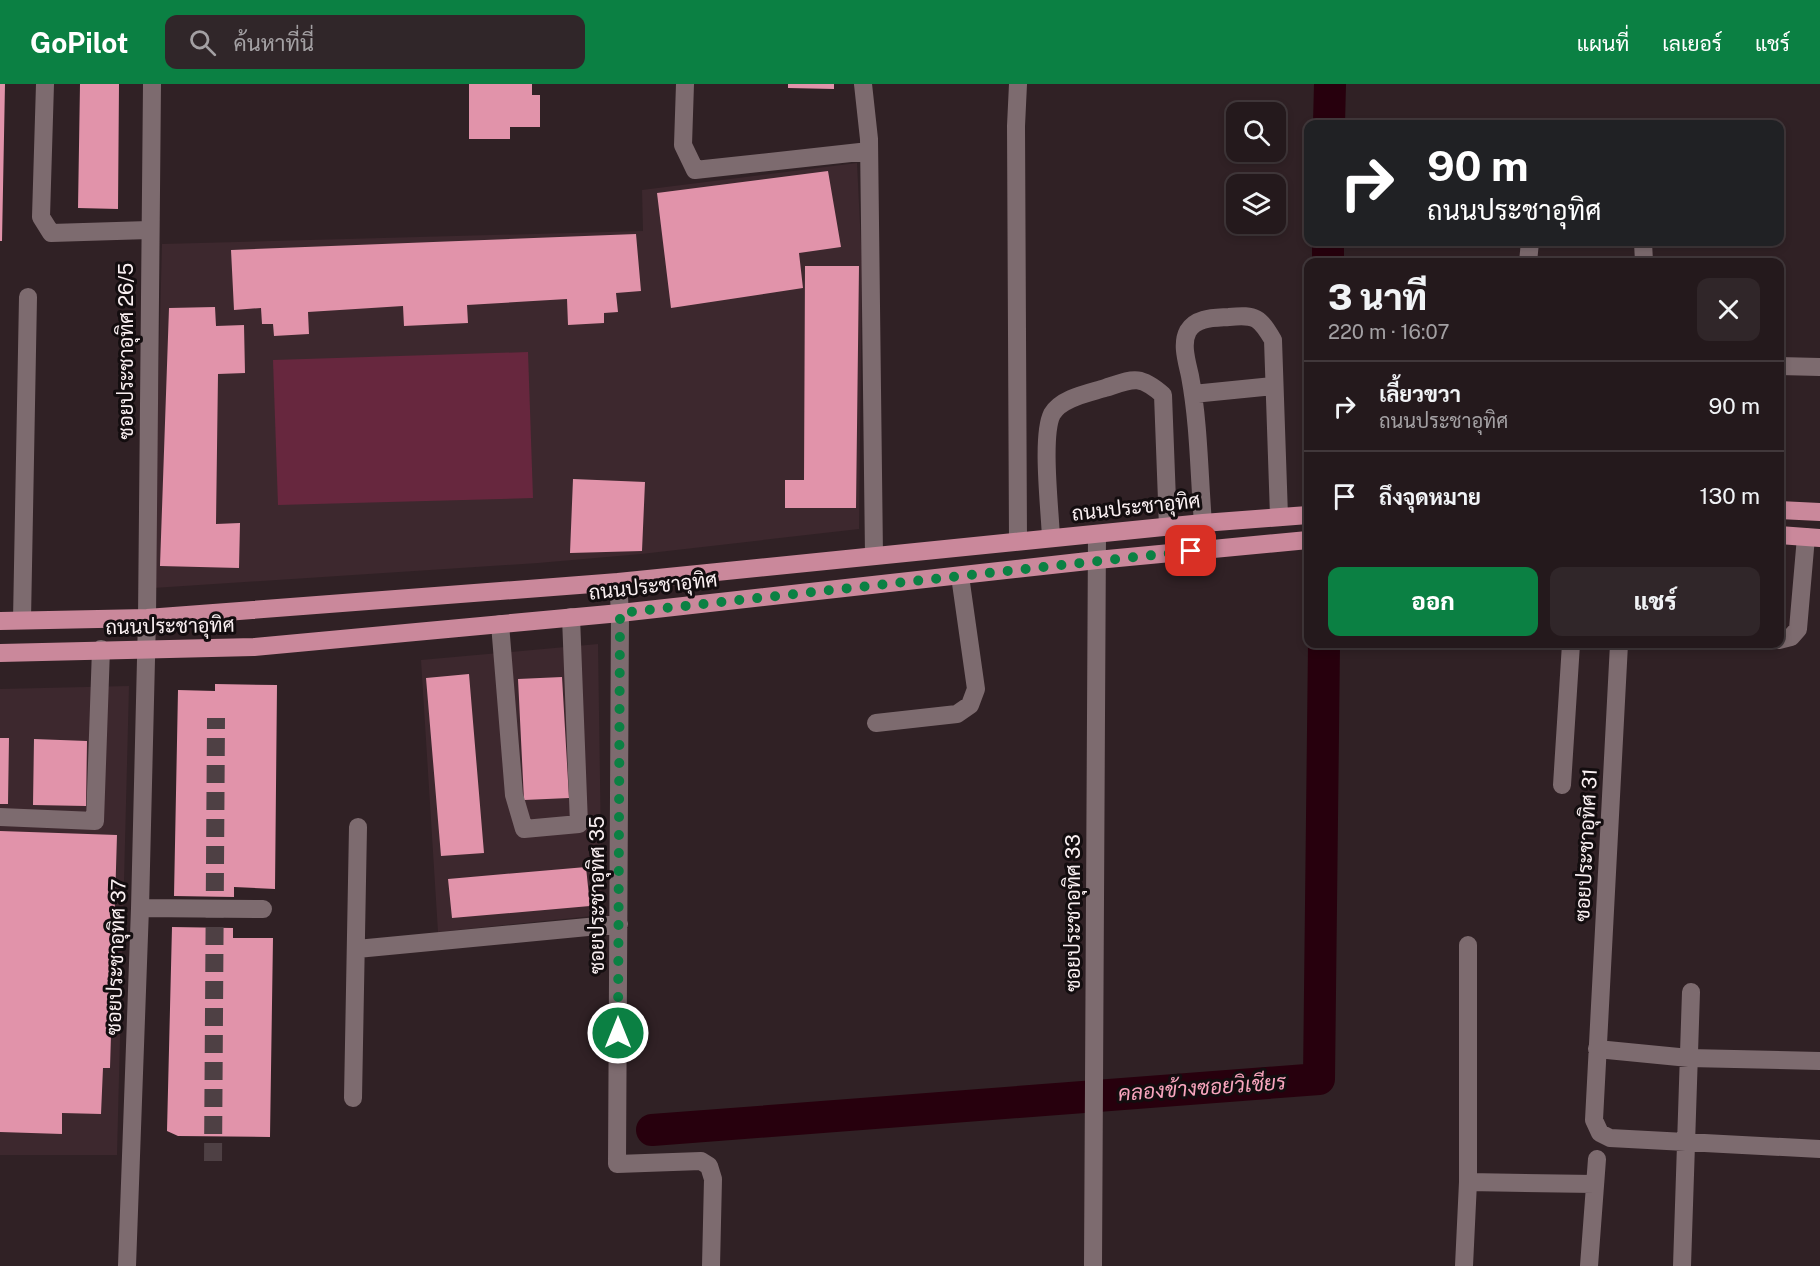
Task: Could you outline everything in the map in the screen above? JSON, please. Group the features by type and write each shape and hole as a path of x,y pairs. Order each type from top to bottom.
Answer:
{"main road":[{"path":"1784,510 1820,512"},
{"name":"ถนนประชาอุทิศ","path":"0,621 147,618 618,582 1304,514"},
{"path":"1784,535 1813,537"},
{"name":"ถนนประชาอุทิศ","path":"0,653 254,647 620,613 1097,560 1304,540"}],"street":[{"path":"45,84 41,217 51,233 149,230"},
{"name":"ซอยประชาอุทิศ 26/5","path":"146,649 152,84"},
{"path":"685,84 683,145 695,170 869,151"},
{"path":"863,84 869,151 874,556"},
{"path":"1018,84 1016,126 1018,541"},
{"path":"22,620 28,297"},
{"path":"1203,523 1193,394 1185,347 1187,333 1201,320 1245,315 1262,321 1273,340 1278,516"},
{"path":"1784,366 1820,367"},
{"path":"1051,538 1046,436 1053,413 1069,399 1135,379 1150,383 1163,395 1168,527"},
{"path":"1193,394 1273,386"},
{"name":"ซอยประชาอุทิศ 33","path":"1093,1266 1097,534"},
{"path":"1784,639 1791,637 1798,628 1813,537"},
{"path":"876,723 957,714 970,705 976,689 960,576"},
{"name":"ซอยประชาอุทิศ 35","path":"618,582 620,613 617,1164 701,1161 709,1166 713,1179 711,1266"},
{"path":"500,624 514,795 524,829 579,824 571,617"},
{"path":"1562,785 1572,648"},
{"name":"ซอยประชาอุทิศ 31","path":"1619,648 1594,1120 1600,1133 1610,1138 1686,1141"},
{"name":"ซอยประชาอุทิศ 37","path":"127,1266 140,908 146,649"},
{"path":"0,818 95,821 101,650"},
{"path":"353,1098 358,827"},
{"path":"140,908 263,909"},
{"path":"357,949 619,924"},
{"path":"1464,1266 1467,1182 1468,945"},
{"path":"1682,1266 1691,992"},
{"path":"1597,1049 1689,1058 1820,1061"},
{"path":"1686,1141 1820,1149"},
{"path":"1588,1266 1597,1159"},
{"path":"1467,1182 1596,1184"}],"shaded area":[{"path":"857,163 862,265 859,529 641,554 538,563 153,588 162,244 643,231 642,190"},
{"path":"528,352 533,498 278,505 273,360"},
{"path":"598,644 602,915 438,932 421,660"},
{"path":"129,686 117,1155 0,1155 0,689"}],"building":[{"path":"0,84 5,84 2,241 0,241"},
{"path":"80,84 119,84 118,209 78,208"},
{"path":"469,84 532,84 532,95 540,95 540,127 510,127 510,139 469,139"},
{"path":"788,84 834,84 834,89 788,88"},
{"path":"828,171 841,247 799,253 803,288 671,308 657,193"},
{"path":"636,234 641,291 616,293 618,312 604,313 604,323 568,325 567,299 467,305 468,323 404,326 403,306 308,312 309,334 274,336 273,324 262,324 261,308 234,310 231,250"},
{"path":"805,266 859,266 856,508 785,508 785,480 804,480"},
{"path":"215,307 216,326 244,325 245,373 218,374 216,524 240,523 239,568 160,566 169,308"},
{"path":"573,479 645,482 642,551 570,553"},
{"path":"469,674 484,853 441,856 426,678"},
{"path":"562,677 569,798 524,800 518,679"},
{"path":"215,684 277,685 275,889 234,887 234,897 174,896 178,690 215,691"},
{"path":"0,738 9,738 8,804 0,804"},
{"path":"34,739 87,741 86,806 33,805"},
{"path":"0,831 117,835 110,1068 103,1068 101,1114 62,1113 62,1134 0,1132"},
{"path":"586,867 590,906 452,918 448,879"},
{"path":"172,927 233,928 233,938 273,938 270,1137 178,1136 167,1131"}],"waterway":[{"name":"คลองข้างซอยวิเชียร","path":"1329,120 1330,84"},
{"name":"คลองข้างซอยวิเชียร","path":"1328,246 1328,258"},
{"name":"คลองข้างซอยวิเชียร","path":"652,1130 1319,1079 1324,648"}],"tunnel":[{"path":"213,1161 216,718"}],"route":[{"path":"618,1033 620,613 1191,551"}]}
